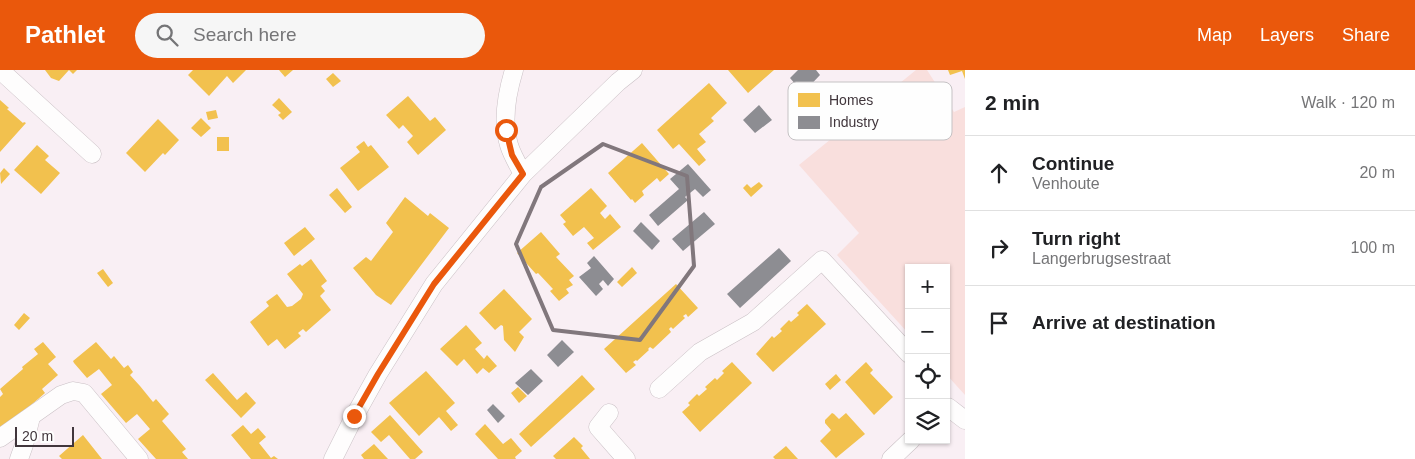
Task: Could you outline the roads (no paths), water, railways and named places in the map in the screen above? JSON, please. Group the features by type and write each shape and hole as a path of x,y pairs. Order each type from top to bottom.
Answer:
{"street":[{"path":"0,70 92,154"},
{"path":"514,70 509,87 506,130 510,150 523,174"},
{"path":"333,459 354,416 378,374 434,284 523,174 618,82 633,70"},
{"path":"659,389 700,352 753,322 822,260 905,350"},
{"path":"0,438 61,395 73,391 84,393 138,459"},
{"path":"950,408 965,420"},
{"path":"610,413 598,427 626,459"},
{"path":"19,459 24,446 30,417"},
{"path":"891,459 907,444"}]}
